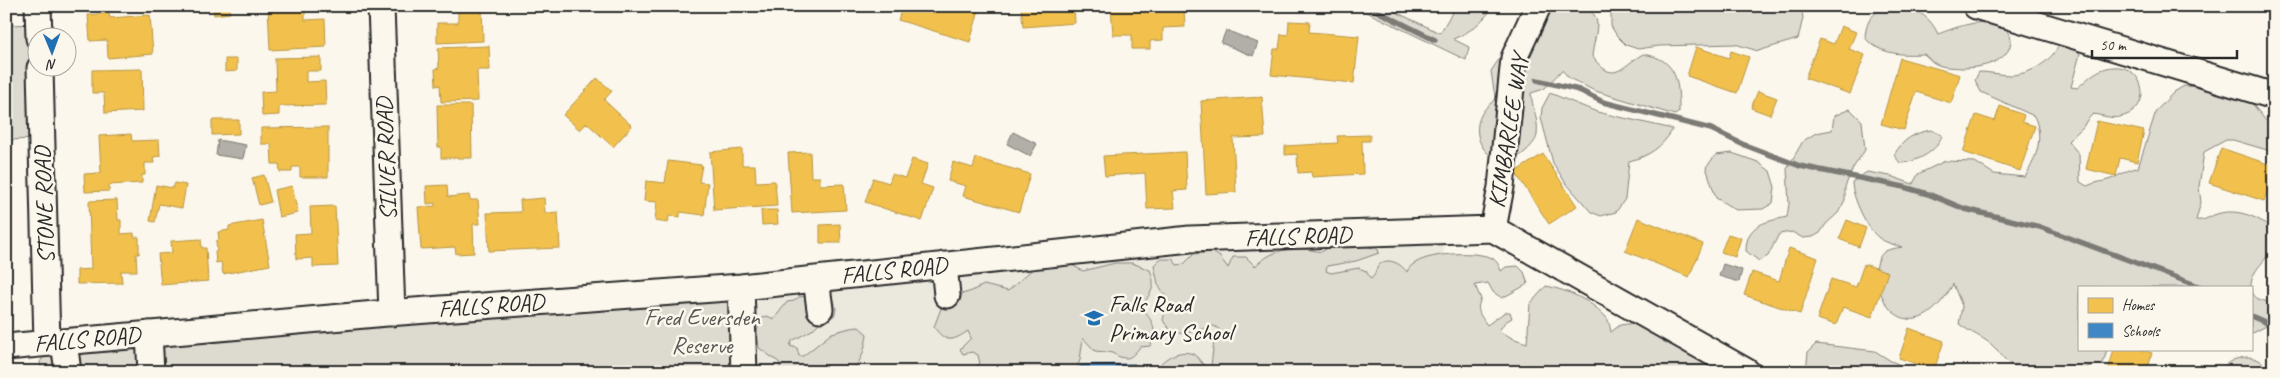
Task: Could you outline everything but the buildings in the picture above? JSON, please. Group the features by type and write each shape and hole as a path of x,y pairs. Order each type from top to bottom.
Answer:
{"street":[{"path":"38,6 39,28"},
{"name":"SILVER ROAD","path":"381,6 392,313"},
{"name":"KIMBARLEE WAY","path":"1493,230 1500,187 1514,58 1538,6"},
{"path":"1976,6 2274,96"},
{"name":"STONE ROAD","path":"41,78 56,342 68,372"},
{"path":"1493,230 1747,372"},
{"name":"FALLS ROAD","path":"6,347 392,313 741,287 1190,239 1493,230"},
{"path":"944,265 947,295"},
{"path":"816,279 820,309"},
{"path":"741,287 744,372"},
{"path":"149,334 152,372"}],"shaded area":[{"path":"1226,30 1258,43 1253,56 1221,43"},
{"path":"1013,132 1037,144 1030,156 1007,144"},
{"path":"218,140 246,145 243,159 216,155"},
{"name":"Falls Road Primary School","path":"1443,231 1448,372 744,372 741,287"},
{"path":"1723,264 1742,270 1739,282 1719,276"}],"green space":[{"path":"1567,5 1591,11 1595,16 1597,24 1592,56 1606,70 1617,71 1643,54 1663,61 1674,73 1677,81 1679,112 1675,115 1595,91 1569,78 1562,70 1544,89 1531,93 1537,129 1532,145 1514,159 1502,160 1491,156 1482,147 1478,135 1478,122 1485,109 1498,98 1494,91 1491,71 1506,49 1534,48 1532,37 1543,6"},
{"path":"1354,6 1383,6 1440,33 1456,6 1494,6 1476,26 1453,39 1469,47 1466,60"},
{"path":"1616,6 1801,6 1803,18 1798,39 1758,51 1735,44 1659,46 1638,49 1626,45 1611,26 1611,12"},
{"path":"1888,7 1904,8 1918,12 1929,20 1938,34 1961,26 1986,22 1994,23 2006,28 2010,34 2009,48 2005,54 1993,63 1962,68 1939,65 1924,54 1900,54 1885,51 1871,44 1865,38 1868,22 1878,12"},
{"path":"39,24 39,28 28,28 28,78 39,78 42,139 6,140 6,25"},
{"path":"2069,45 2076,48 2080,54 2071,87 2077,88 2097,72 2115,67 2127,69 2135,75 2140,84 2142,94 2139,104 2132,112 2120,117 2093,114 2068,141 2079,154 2080,182 2087,186 2138,168 2156,111 2174,92 2184,86 2210,87 2247,97 2267,122 2274,120 2274,152 2233,140 2226,140 2204,152 2199,187 2201,202 2196,220 2203,220 2222,213 2237,212 2259,220 2271,228 2272,247 2253,276 2251,286 2078,286 2078,350 2107,350 2103,364 2095,364 2086,368 2085,372 2036,372 2027,371 2010,364 1991,344 1959,324 1962,306 1953,284 1936,308 1920,318 1902,318 1893,312 1880,292 1876,274 1877,265 1879,258 1884,252 1902,247 1890,244 1874,234 1857,204 1852,182 1867,172 1890,176 1913,184 1918,174 1945,161 1975,162 1994,174 2025,177 2038,147 2039,132 2034,116 1981,92 1975,80 1979,72 2011,75 2038,67 2050,58 2058,47"},
{"path":"1550,93 1597,112 1673,129 1655,150 1629,161 1625,199 1616,212 1601,216 1591,212 1565,182 1553,163 1541,118 1542,108"},
{"path":"1850,109 1862,121 1865,150 1853,168 1845,187 1845,200 1838,213 1826,224 1820,233 1813,237 1803,238 1792,232 1779,234 1768,256 1759,261 1746,251 1749,235 1764,223 1787,217 1789,204 1787,169 1803,141 1816,133 1832,130 1834,116"},
{"path":"1931,130 1942,135 1936,146 1926,155 1912,161 1900,163 1894,155 1901,145 1914,135"},
{"path":"1732,153 1758,162 1770,171 1775,187 1773,203 1763,209 1736,210 1716,198 1706,167 1716,155"},
{"path":"1333,245 1361,245 1378,249 1379,253 1356,261 1327,266 1326,271 1331,273 1359,268 1366,271 1371,279 1378,267 1386,261 1394,262 1407,272 1412,265 1432,257 1460,254 1484,255 1495,260 1501,271 1506,267 1518,266 1524,272 1528,284 1502,298 1493,292 1488,283 1475,285 1481,299 1479,303 1480,313 1487,325 1505,312 1510,312 1512,318 1505,322 1499,331 1512,338 1527,343 1530,304 1546,286 1570,293 1586,301 1607,318 1611,332 1620,325 1642,322 1689,355 1726,372 1154,372 1165,359 1182,353 1193,354 1207,368 1211,366 1214,341 1220,330 1214,326 1192,332 1179,333 1168,327 1163,320 1168,300 1158,284 1154,265 1160,259 1173,259 1177,265 1184,264 1194,254 1213,252 1220,257 1228,268 1233,257 1246,257 1255,266 1278,252 1303,249 1321,252"},
{"path":"1068,263 1083,271 1115,263 1132,263 1150,270 1153,286 1143,307 1154,330 1150,346 1140,347 1133,355 1124,358 1110,352 1095,351 1083,338 1080,360 1075,372 973,372 973,368 980,364 978,355 972,352 963,354 960,349 971,338 968,331 954,339 950,339 942,336 934,327 943,303 958,295 984,285 1008,291 1037,265"},
{"name":"Fred Eversden Reserve","path":"741,287 744,372 42,372 40,362 45,355"},
{"path":"2252,293 2259,300 2271,303 2274,312 2274,322 2252,333"},
{"path":"806,296 809,298 831,298 835,304 835,313 834,316 824,318 812,330 792,341 790,346 797,348 799,356 803,356 832,333 859,327 867,334 865,345 860,360 850,372 780,372 780,363 759,348 757,331 761,319 767,316 774,319 787,302"},
{"path":"1816,344 1875,351 1891,361 1917,372 1806,372 1808,352"},
{"path":"2248,357 2261,361 2269,372 2219,372 2232,361"}],"waterway":[{"path":"1367,6 1435,40"},
{"path":"1537,80 1579,90 1603,102 1711,129 1742,144 1800,166 1904,187 1928,194 1965,209 2040,227 2198,286"},
{"path":"2252,316 2274,326"}],"place":[{"name":"Falls Road Primary School","path":"1094,318"}]}
